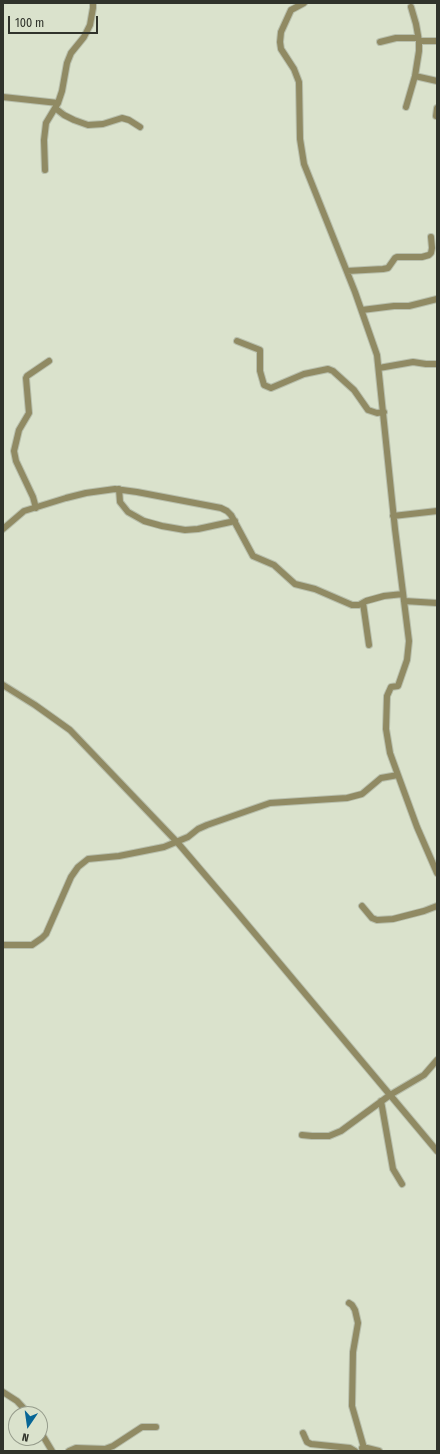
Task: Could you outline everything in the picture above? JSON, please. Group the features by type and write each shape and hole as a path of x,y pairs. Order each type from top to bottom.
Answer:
{"street":[{"path":"45,170 44,140 46,124 62,91 67,63 71,53 84,37 90,25 93,3"},
{"path":"304,3 291,10 281,32 280,42 282,51 294,69 299,82 300,139 304,164 362,310 377,355 409,641 407,660 398,686 391,687 387,696 386,729 390,753 417,827 437,873"},
{"path":"406,107 415,76 419,51 419,40 411,7"},
{"path":"380,42 396,38 437,41"},
{"path":"415,76 437,81"},
{"path":"3,97 56,105 64,115 88,125 103,124 122,118 129,120 140,127"},
{"path":"436,116 437,108"},
{"path":"347,271 383,269 388,268 397,257 422,257 429,255 432,248 431,237"},
{"path":"362,310 394,306 409,306 437,300"},
{"path":"237,341 260,350 260,371 264,385 271,388 304,374 328,370 336,374 354,390 368,410 377,413 384,412"},
{"path":"36,508 33,497 16,461 14,450 19,430 29,413 26,378 49,362"},
{"path":"379,368 413,362 437,364"},
{"path":"119,489 120,502 128,512 144,521 162,526 185,530 235,521"},
{"path":"3,529 24,511 86,493 119,489 158,495 221,508 227,511 235,521 252,556 274,565 295,584 315,589 352,605 359,605 384,596 403,594"},
{"path":"394,516 437,511"},
{"path":"404,601 437,603"},
{"path":"363,603 369,645"},
{"path":"3,685 35,704 70,730 176,842 437,1151"},
{"path":"3,945 32,945 46,934 71,877 78,867 88,859 144,852 188,837 198,829 207,825 270,804 348,798 362,794 381,778 398,775"},
{"path":"362,906 372,918 377,920 393,919 437,906"},
{"path":"302,1135 329,1136 341,1131 390,1095 424,1075 437,1060"},
{"path":"432,1066 437,1071"},
{"path":"381,1102 393,1168 402,1184"},
{"path":"349,1303 355,1310 358,1323 352,1352 352,1406 364,1448"},
{"path":"3,1392 17,1401 22,1406"},
{"path":"69,1451 76,1448 93,1450 104,1449 113,1446 142,1427 156,1427"},
{"path":"303,1433 307,1442 310,1444 350,1448 356,1451 364,1448 380,1451"}]}
